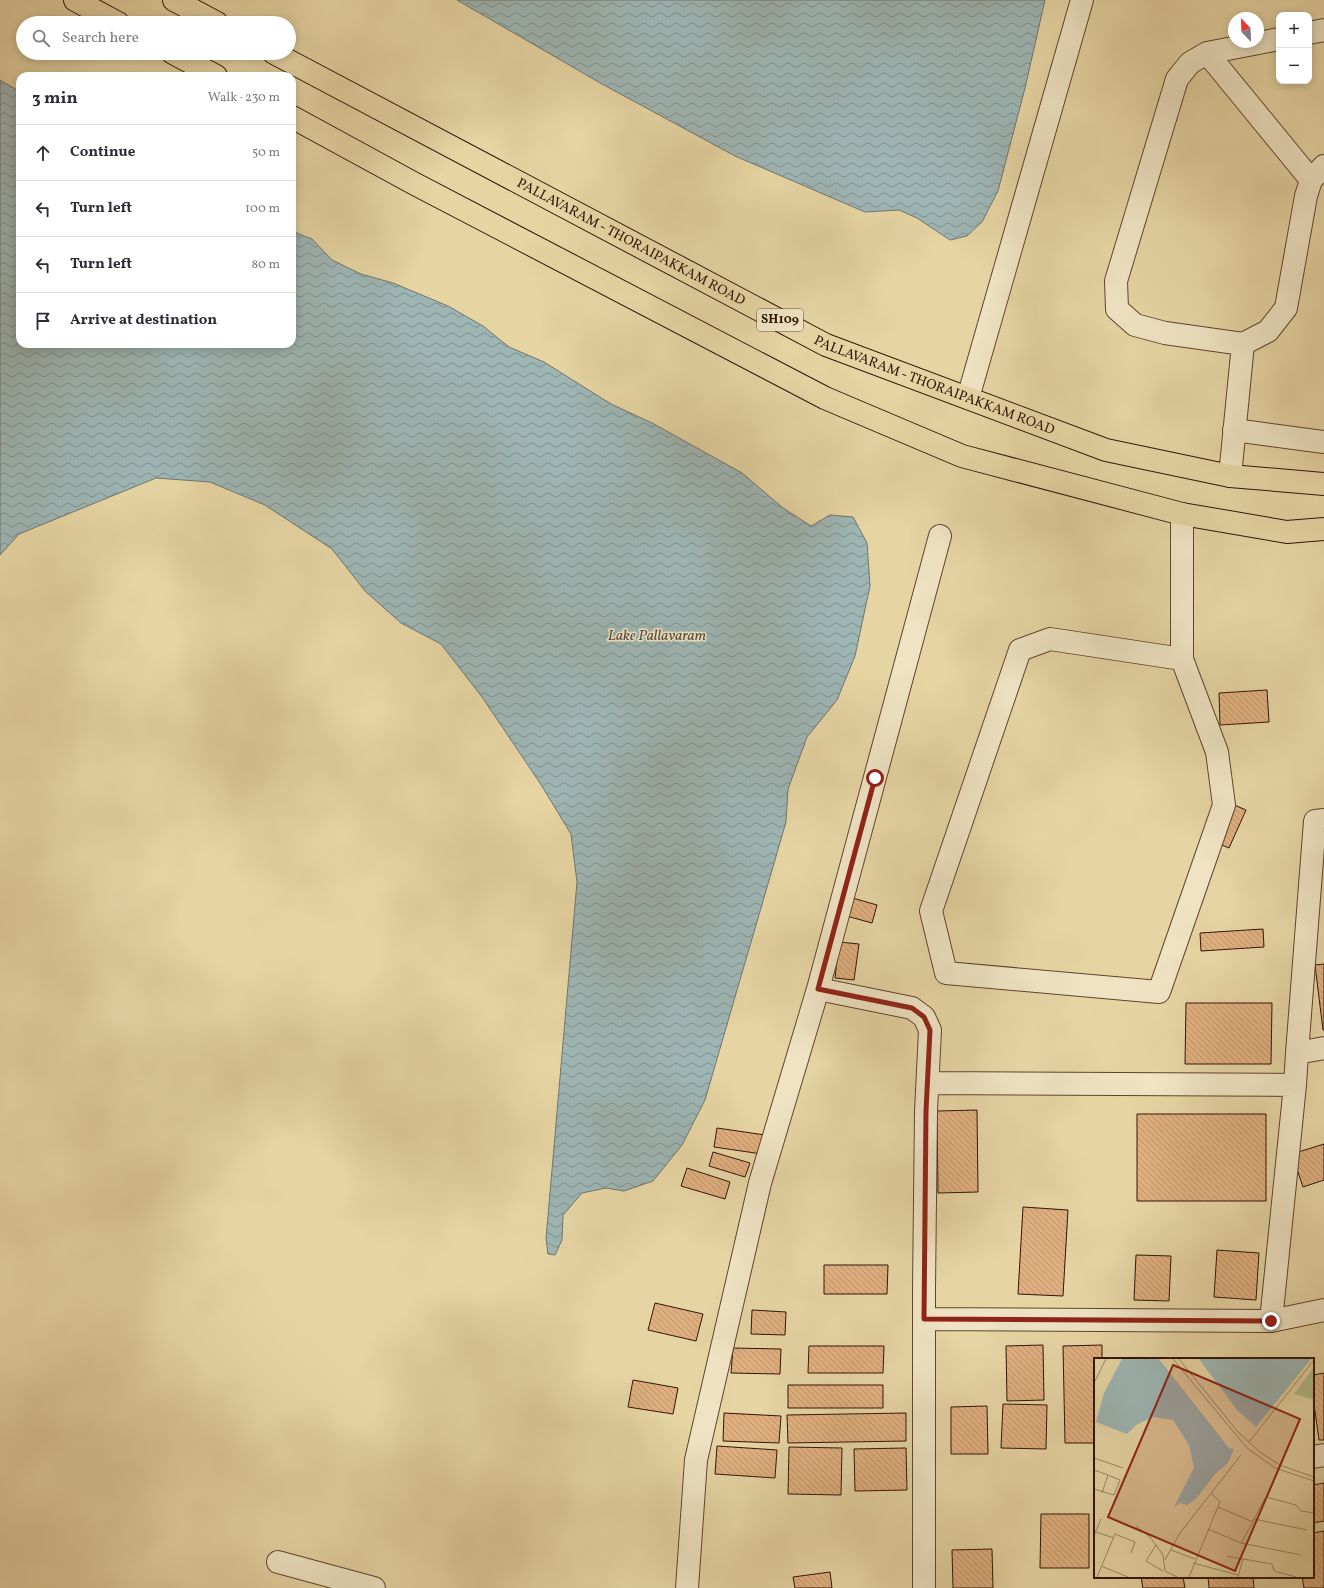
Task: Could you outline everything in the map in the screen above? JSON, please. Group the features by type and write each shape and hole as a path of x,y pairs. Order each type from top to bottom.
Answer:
{"main road":[{"path":"75,0 105,16"},
{"path":"174,0 204,16"},
{"path":"186,60 209,72"},
{"name":"PALLAVARAM - THORAIPAKKAM ROAD","path":"287,60 826,345 1106,450 1230,476 1324,484"},
{"path":"296,119 415,184 824,398 962,456 1182,514 1287,532 1324,529"}],"street":[{"path":"968,398 1082,0"},
{"path":"1312,32 1324,30"},
{"path":"1207,54 1317,173 1306,196 1286,308 1268,331 1243,344 1165,333 1135,325 1117,309 1116,281 1177,79 1190,63 1207,54 1276,40"},
{"path":"1230,476 1243,344"},
{"path":"1234,430 1324,442"},
{"path":"1182,514 1182,659 1217,752 1224,805 1159,992 946,973 931,912 1020,650 1050,639 1182,659"},
{"path":"687,1588 696,1460 760,1183 818,989 940,536"},
{"path":"1271,1321 1295,1085 1315,822 1324,820"},
{"path":"818,989 912,1008 924,1017 930,1030 924,1319 924,1588"},
{"path":"1297,1053 1324,1048"},
{"path":"928,1083 1295,1085"},
{"path":"924,1319 1271,1321 1324,1310"},
{"path":"1314,1457 1324,1455"},
{"path":"278,1562 374,1588"}],"water":[{"path":"457,0 1045,0 1025,88 998,191 982,222 967,236 950,240 917,218 899,210 865,212 735,156 602,84"},
{"name":"Lake Pallavaram","path":"0,80 16,90 16,348 296,348 296,233 312,239 332,260 361,274 393,283 448,306 483,326 509,347 544,362 611,404 652,423 742,473 783,508 811,526 830,515 853,517 867,543 870,586 855,656 837,700 807,737 788,789 786,822 705,1100 682,1145 653,1181 624,1191 606,1188 582,1193 563,1215 562,1240 555,1255 548,1254 546,1239 577,882 571,834 540,783 482,697 441,644 401,623 365,591 332,549 265,505 210,482 156,478 19,534 0,555"}],"building":[{"path":"1267,690 1269,722 1220,725 1219,693"},
{"path":"1232,804 1246,810 1229,848 1215,842"},
{"path":"849,897 877,905 872,923 843,915"},
{"path":"1263,929 1264,947 1201,951 1200,933"},
{"path":"839,942 859,944 854,980 835,978"},
{"path":"1324,964 1324,1030 1323,1030 1315,965"},
{"path":"1186,1003 1272,1003 1271,1064 1185,1064"},
{"path":"977,1110 978,1192 938,1193 937,1111"},
{"path":"1137,1114 1266,1114 1266,1201 1137,1201"},
{"path":"717,1128 765,1135 762,1154 714,1147"},
{"path":"1324,1144 1324,1180 1303,1187 1292,1154"},
{"path":"713,1152 750,1163 745,1177 709,1166"},
{"path":"687,1168 730,1182 725,1199 681,1186"},
{"path":"1023,1207 1068,1210 1063,1296 1018,1294"},
{"path":"1217,1250 1259,1253 1256,1300 1214,1297"},
{"path":"1136,1255 1171,1256 1169,1301 1134,1300"},
{"path":"824,1265 888,1265 887,1294 824,1294"},
{"path":"655,1303 703,1314 696,1341 648,1330"},
{"path":"752,1310 786,1312 785,1335 751,1334"},
{"path":"1043,1345 1044,1400 1007,1401 1006,1346"},
{"path":"1102,1345 1102,1358 1094,1358 1094,1443 1065,1443 1063,1346"},
{"path":"809,1346 884,1346 883,1373 808,1373"},
{"path":"733,1348 781,1349 780,1374 731,1373"},
{"path":"1324,1373 1324,1440 1319,1440 1314,1404 1314,1375"},
{"path":"633,1380 678,1388 673,1414 628,1407"},
{"path":"788,1385 883,1385 883,1408 788,1408"},
{"path":"1003,1404 1047,1405 1046,1449 1001,1448"},
{"path":"987,1406 988,1454 951,1454 951,1407"},
{"path":"724,1413 781,1416 779,1443 723,1441"},
{"path":"906,1413 906,1441 788,1443 787,1415"},
{"path":"717,1446 777,1450 775,1478 715,1474"},
{"path":"789,1447 842,1448 841,1495 788,1494"},
{"path":"906,1448 907,1490 855,1491 854,1449"},
{"path":"1324,1483 1324,1521 1314,1523 1314,1485"},
{"path":"1041,1514 1089,1514 1089,1568 1040,1568"},
{"path":"1324,1531 1324,1588 1304,1588 1302,1578 1314,1578 1314,1533"},
{"path":"992,1549 993,1588 953,1588 952,1550"},
{"path":"830,1572 832,1588 795,1588 793,1577"},
{"path":"1141,1578 1183,1578 1185,1588 1143,1588"},
{"path":"1208,1578 1253,1578 1254,1588 1209,1588"}],"route":[{"path":"875,778 818,989 912,1008 924,1017 930,1030 926,1111 924,1319 1271,1321"}]}
